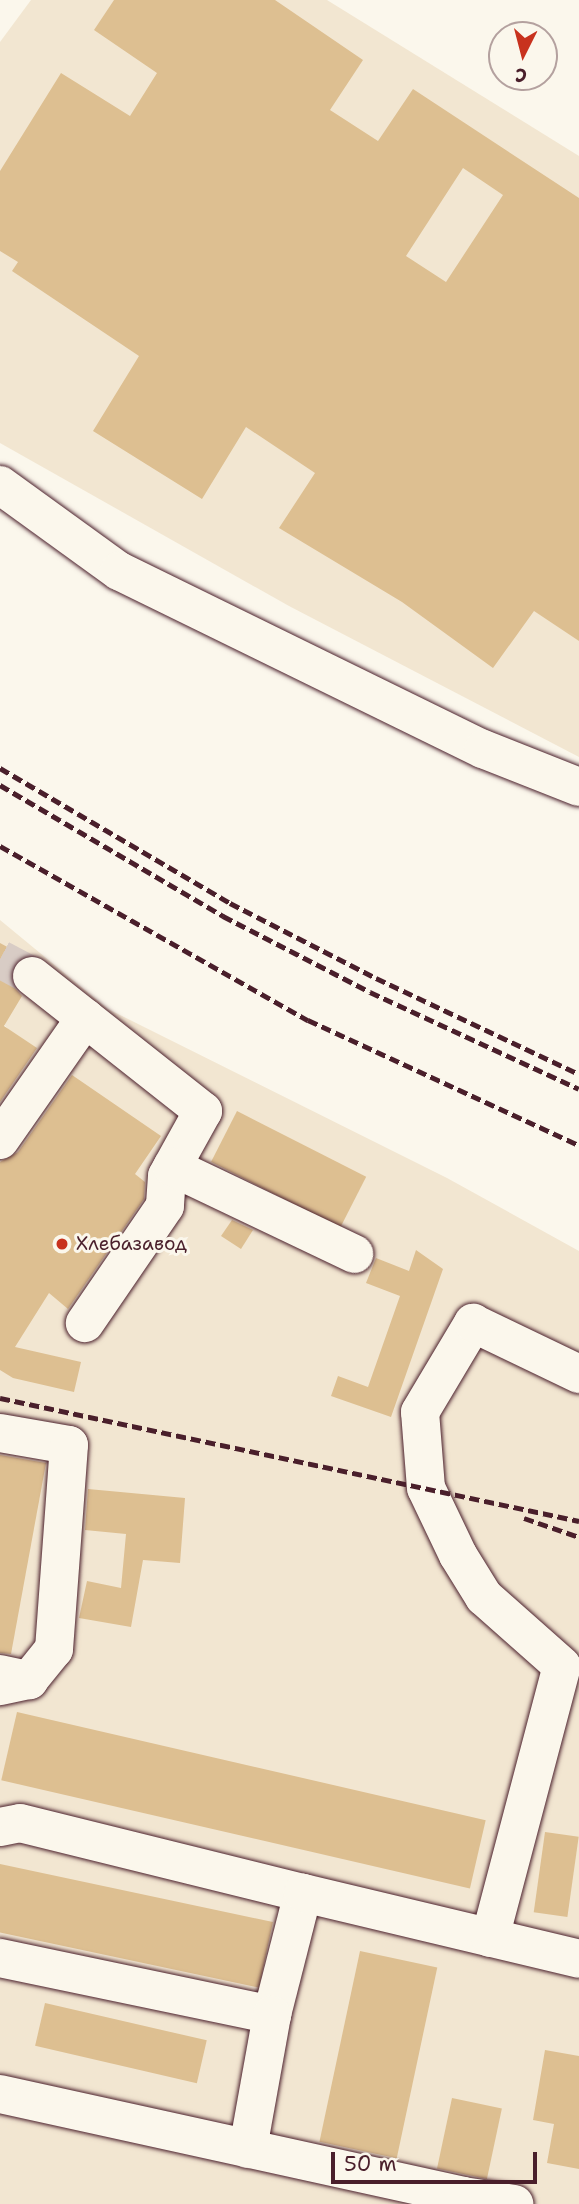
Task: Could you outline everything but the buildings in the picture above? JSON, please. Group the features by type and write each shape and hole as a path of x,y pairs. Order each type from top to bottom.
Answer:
{"street":[{"path":"0,485 119,571 483,749 579,787"},
{"path":"32,976 204,1111 167,1176 165,1206 85,1323"},
{"path":"0,1140 85,1018"},
{"path":"172,1167 354,1254"},
{"path":"490,1938 570,1668 484,1597 458,1555 426,1488 419,1412 473,1322 579,1374"},
{"path":"0,1433 69,1445 54,1649 10,1680"},
{"path":"0,1827 20,1823 579,1959"},
{"path":"248,2149 272,2015 303,1893"},
{"path":"0,1958 272,2015"},
{"path":"0,2094 463,2200 514,2204"}],"shaded area":[{"path":"31,0 327,0 579,156 579,757 289,606 0,443 0,42"},
{"path":"0,920 108,1009 447,1178 579,1251 579,2204 0,2204 0,1040 8,1029 0,1020"}],"tunnel":[{"path":"0,959 32,976"}],"railway":[{"path":"0,768 230,903 376,978 579,1074"},
{"path":"0,785 223,916 370,992 579,1089"},
{"path":"0,846 308,1020 579,1145"},
{"path":"0,1398 579,1521"},
{"path":"524,1518 579,1537"}],"place":[{"name":"Хлебазавод","path":"62,1244"}]}
